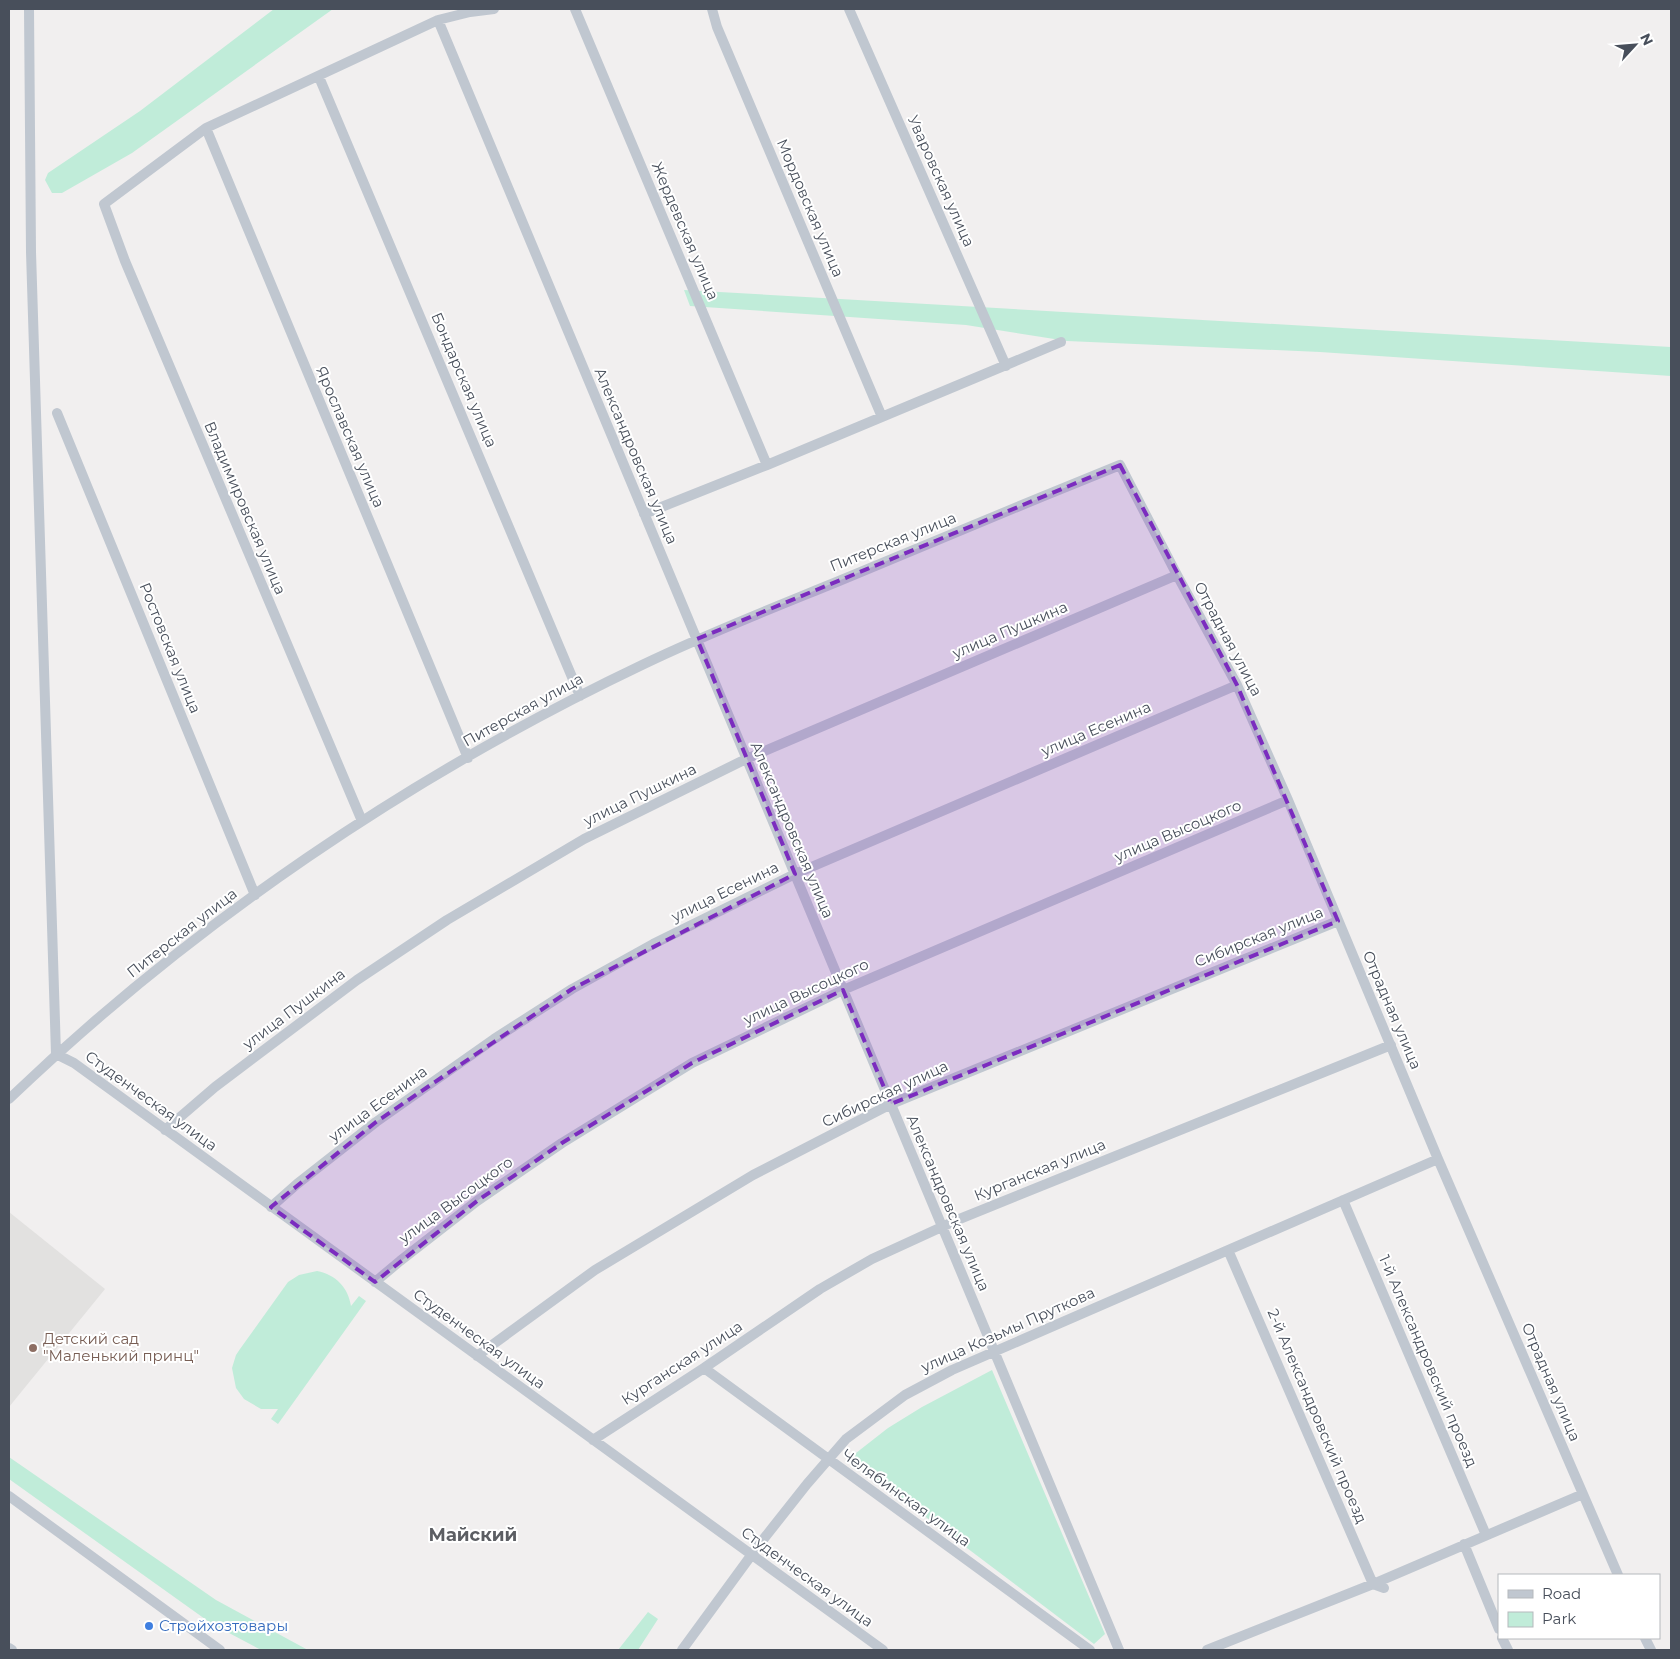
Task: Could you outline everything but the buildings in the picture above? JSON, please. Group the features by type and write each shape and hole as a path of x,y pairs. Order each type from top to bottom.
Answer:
{"street":[{"path":"29,9 31,252 56,1054"},
{"path":"206,128 438,20 470,12 494,9"},
{"name":"Жердевская улица","path":"575,9 767,466"},
{"name":"Мордовская улица","path":"712,9 717,27 882,417"},
{"name":"Уваровская улица","path":"848,9 1006,366"},
{"name":"Александровская улица","path":"438,20 1119,1650"},
{"name":"Бондарская улица","path":"319,77 580,696"},
{"name":"Владимировская улица","path":"206,128 104,204 125,261 362,821"},
{"name":"Ярославская улица","path":"206,128 468,758"},
{"path":"644,514 767,466 1061,342"},
{"name":"Ростовская улица","path":"57,413 255,895"},
{"name":"Питерская улица","path":"9,1099 56,1054 204,933 255,895 362,821 468,758 580,696 697,639 1120,465"},
{"name":"Отрадная улица","path":"1120,465 1237,685 1288,800 1438,1159 1618,1574"},
{"name":"улица Пушкина","path":"165,1130 215,1087 357,980 447,920 584,839 746,758 1177,575"},
{"name":"улица Есенина","path":"272,1207 297,1184 376,1122 494,1039 572,989 653,944 794,874 1237,685"},
{"name":"улица Высоцкого","path":"375,1282 400,1260 477,1201 562,1142 692,1063 843,990 1288,800"},
{"name":"Сибирская улица","path":"477,1356 595,1270 753,1175 891,1104 1338,921"},
{"name":"Курганская улица","path":"593,1440 704,1368 820,1289 872,1259 942,1226 1391,1045"},
{"name":"Студенческая улица","path":"56,1054 74,1063 883,1650"},
{"name":"улица Козьмы Пруткова","path":"682,1650 751,1555 846,1439 905,1395 952,1370 994,1351 1438,1159"},
{"name":"1-й Александровский проезд","path":"1343,1200 1486,1534"},
{"name":"2-й Александровский проезд","path":"1228,1250 1373,1584"},
{"name":"Челябинская улица","path":"704,1368 1090,1650"},
{"path":"1206,1650 1373,1584 1583,1494"},
{"path":"9,1496 216,1649"},
{"path":"1464,1544 1498,1627"},
{"path":"1373,1584 1384,1588"}],"highlighted area":[{"path":"1120,465 1237,685 1338,921 891,1104 843,990 692,1063 562,1143 477,1201 375,1282 271,1207 376,1122 572,989 795,874 697,639"}],"shaded area":[{"name":"Детский сад \"Маленький принц\"","path":"9,1212 105,1289 9,1407"}],"green space":[{"path":"274,9 333,9 132,153 62,193 52,193 45,180 48,173 140,111"},
{"path":"684,290 1671,347 1671,376 1320,352 1067,341 966,325 690,306"},
{"path":"317,1271 330,1275 340,1283 347,1293 351,1306 359,1296 366,1301 278,1424 271,1419 278,1409 261,1409 244,1399 236,1388 232,1368 236,1355 288,1282 299,1275"},
{"path":"992,1370 1105,1634 1094,1644 853,1462 856,1453 888,1428 922,1407"},
{"path":"9,1457 216,1600 308,1650 261,1650 212,1624 9,1479"},
{"path":"648,1612 658,1619 638,1650 618,1650"}],"place":[{"name":"Детский сад \"Маленький принц\"","path":"33,1348"},
{"name":"Стройхозтовары","path":"149,1626"}],"district":[{"name":"Майский","path":"473,1535"}]}
